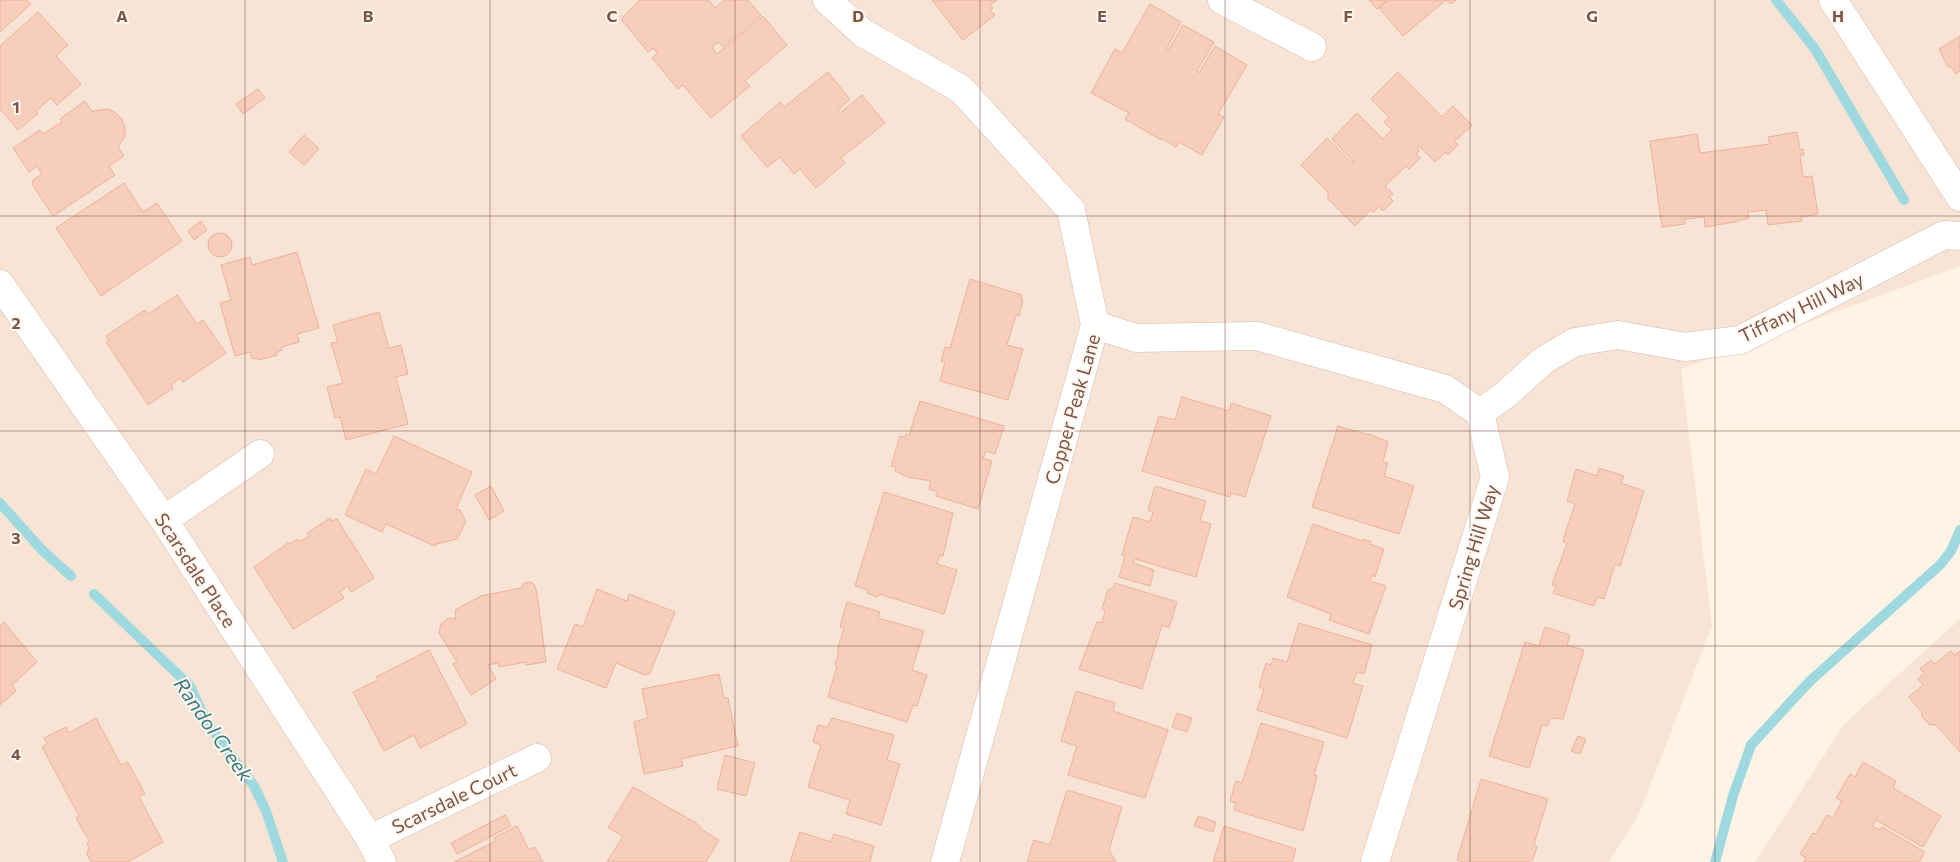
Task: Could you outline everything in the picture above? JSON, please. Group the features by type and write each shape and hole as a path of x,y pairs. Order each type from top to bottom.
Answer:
{"street":[{"name":"Copper Peak Lane","path":"827,0 863,33 961,89 1071,210 1095,325 945,862"},
{"path":"1222,0 1312,47"},
{"path":"1832,0 1960,197"},
{"name":"Tiffany Hill Way","path":"1480,413 1505,395 1544,360 1575,342 1618,334 1685,347 1740,340 1944,235 1960,236"},
{"name":"Scarsdale Place","path":"0,284 164,520 376,850"},
{"path":"1095,325 1136,338 1257,336 1446,389 1480,413"},
{"name":"Spring Hill Way","path":"1375,862 1495,477 1480,413"},
{"path":"164,520 260,454"},
{"name":"Scarsdale Court","path":"376,850 537,758"}],"shaded area":[{"path":"0,0 1960,0 1960,266 1681,369 1712,626 1639,814 1609,862 0,862"},
{"path":"1960,619 1960,862 1755,862 1845,723"}],"building":[{"path":"0,0 27,0 31,4 0,32"},
{"path":"640,0 709,0 715,8 724,0 748,0 761,15 723,47 719,42 712,47 717,54 763,16 787,45 745,81 750,86 711,118 683,85 678,89 652,58 657,53 654,48 648,52 621,19"},
{"path":"932,0 997,0 990,5 993,8 990,10 995,15 963,40"},
{"path":"1369,0 1387,0 1377,9"},
{"path":"1389,0 1446,0 1403,36 1379,8"},
{"path":"1446,0 1456,0 1451,4"},
{"path":"1150,4 1181,22 1166,50 1168,51 1183,25 1214,42 1197,71 1199,73 1215,46 1247,65 1218,114 1224,117 1202,155 1179,142 1176,147 1161,138 1161,140 1125,119 1129,113 1091,93 1115,49 1122,53"},
{"path":"38,12 68,45 56,56 81,84 57,105 51,98 36,111 38,114 18,130 0,109 0,46"},
{"path":"1960,36 1960,71 1956,74 1950,66 1948,67 1939,49"},
{"path":"828,72 850,99 838,110 840,113 862,95 885,123 841,158 845,163 816,188 800,169 794,174 780,157 767,167 741,136 780,102 784,107"},
{"path":"1398,72 1442,117 1453,106 1472,125 1455,141 1458,145 1448,155 1446,152 1435,162 1419,146 1417,148 1419,151 1416,154 1420,158 1409,169 1406,166 1385,186 1393,194 1389,197 1393,201 1383,211 1379,207 1374,212 1371,210 1355,226 1328,199 1328,192 1301,165 1327,138 1352,163 1354,162 1332,139 1357,113 1383,139 1392,130 1384,122 1389,117 1371,99"},
{"path":"258,89 265,98 243,114 236,104"},
{"path":"85,101 92,111 108,109 122,119 125,136 118,147 124,156 109,166 115,175 53,216 32,184 33,180 42,174 37,166 29,172 13,148 40,130 43,134 62,122 60,119"},
{"path":"1797,132 1800,150 1803,149 1804,155 1800,155 1803,177 1812,176 1818,214 1801,217 1802,221 1768,225 1766,210 1748,212 1749,218 1705,227 1704,217 1685,219 1685,224 1662,227 1650,141 1697,134 1700,153 1770,144 1768,137"},
{"path":"304,135 319,149 304,165 289,152"},
{"path":"124,183 143,212 157,203 182,241 101,296 56,228"},
{"path":"201,221 207,230 194,240 188,231"},
{"path":"220,233 229,236 232,245 229,254 220,257 211,254 208,245 211,236"},
{"path":"297,252 319,328 297,334 299,342 281,347 282,350 276,353 277,355 259,360 258,358 252,359 250,352 235,356 220,303 231,300 221,265 250,257 252,265"},
{"path":"970,279 1022,295 1021,299 1023,300 1019,316 1016,315 1007,345 1023,349 1008,400 940,381 945,362 941,361 945,347 950,348"},
{"path":"177,295 197,324 203,320 226,353 183,382 180,378 171,385 173,388 148,405 106,342 109,340 106,336 145,310 148,314"},
{"path":"379,312 389,348 401,345 408,374 396,377 408,424 346,440 340,417 335,418 327,387 343,383 331,343 338,342 333,325"},
{"path":"1182,397 1229,411 1231,403 1271,416 1245,497 1231,493 1230,497 1142,471 1159,416 1175,420"},
{"path":"920,401 1004,426 995,454 986,451 983,458 992,461 978,509 936,496 938,492 929,489 931,481 908,477 895,471 896,467 891,466 900,436 905,437 906,434 909,435"},
{"path":"1338,426 1369,434 1388,442 1383,462 1388,463 1384,476 1414,486 1399,534 1312,507"},
{"path":"394,436 472,472 456,509 460,510 466,522 457,539 436,544 435,546 386,524 382,532 345,515 366,469 376,474"},
{"path":"1599,468 1624,476 1621,483 1644,491 1620,566 1615,564 1604,599 1597,597 1594,606 1553,593 1556,586 1552,585 1567,543 1563,542 1575,504 1567,501 1576,469 1597,476"},
{"path":"491,486 504,511 489,520 475,495"},
{"path":"1155,486 1206,501 1200,521 1211,524 1196,577 1135,559 1133,563 1154,570 1150,586 1119,577 1125,556 1122,555 1133,517 1150,522 1153,512 1148,510"},
{"path":"884,492 953,513 943,556 940,555 937,564 957,570 944,614 879,594 877,597 867,593 868,590 855,586"},
{"path":"330,518 332,521 337,519 374,578 351,592 348,586 340,592 344,598 293,629 254,567 288,543 298,539 300,542 309,536 307,533"},
{"path":"1313,524 1362,541 1363,539 1371,542 1370,544 1384,549 1375,577 1372,575 1370,581 1386,586 1369,634 1329,620 1331,614 1287,597"},
{"path":"531,582 534,584 537,593 546,662 526,665 526,662 499,667 498,663 488,665 496,679 471,695 453,664 457,662 439,633 441,624 449,618 456,619 455,610 481,596 521,588 524,583"},
{"path":"1115,583 1177,602 1169,628 1162,625 1142,689 1079,669 1097,622 1102,623 1105,611 1102,608 1108,590 1113,588"},
{"path":"597,589 627,601 629,594 675,612 650,673 645,675 616,663 606,688 557,669 575,624 583,627"},
{"path":"847,602 880,612 878,618 924,631 912,670 927,675 917,706 913,705 907,722 828,697 837,666 835,665 839,651 837,651 844,628 840,627"},
{"path":"4,622 37,662 12,685 16,691 0,705 0,626"},
{"path":"1299,623 1372,645 1364,674 1357,672 1353,683 1363,686 1347,738 1257,710 1264,689 1259,687 1266,663 1271,665 1273,658 1287,662"},
{"path":"1545,627 1570,635 1567,645 1584,650 1563,719 1551,718 1547,726 1542,725 1529,768 1489,756 1525,642 1539,646"},
{"path":"429,650 467,724 420,748 414,735 384,751 353,692 378,680 376,677"},
{"path":"1951,651 1954,655 1960,651 1960,752 1936,725 1930,725 1922,717 1922,713 1909,697 1923,685 1918,679 1924,673 1920,669 1931,660 1935,664"},
{"path":"719,674 724,698 728,698 738,746 681,759 683,766 644,774 634,722 648,718 642,689"},
{"path":"1076,691 1115,703 1113,711 1168,730 1145,798 1068,775 1077,746 1061,741"},
{"path":"1177,713 1192,718 1187,732 1172,727"},
{"path":"96,718 121,765 128,762 145,794 139,797 163,842 128,862 91,862 87,854 89,847 87,843 89,841 76,818 79,816 42,747 47,744 44,738 66,727 69,733"},
{"path":"832,718 894,735 887,760 900,764 881,825 846,814 850,800 808,787 821,745 813,742 818,725 827,727"},
{"path":"1261,723 1324,742 1314,775 1317,776 1303,831 1234,810 1236,803 1230,801 1236,781 1242,783"},
{"path":"1578,736 1586,739 1580,754 1571,751"},
{"path":"725,755 755,763 746,796 717,789"},
{"path":"1863,762 1896,781 1893,788 1941,816 1923,847 1876,820 1872,826 1880,830 1882,827 1925,852 1919,862 1804,862 1806,858 1800,854 1813,833 1816,834 1827,815 1833,818 1842,801 1836,798 1850,774 1855,777"},
{"path":"1481,779 1548,799 1534,844 1537,847 1533,859 1529,862 1463,862 1457,860"},
{"path":"633,787 696,823 704,831 719,840 706,862 607,862 623,836 608,828"},
{"path":"1067,790 1122,807 1109,850 1116,862 1027,862 1034,840 1050,845"},
{"path":"505,815 511,826 457,854 451,843"},
{"path":"1198,816 1216,822 1213,832 1194,826"},
{"path":"517,826 529,850 535,847 543,862 454,862 496,841 494,838"},
{"path":"1224,826 1296,849 1292,862 1213,862"},
{"path":"800,832 831,842 834,834 874,846 870,862 790,862"}],"waterway":[{"path":"1776,0 1815,49 1904,200"},
{"name":"Randol Creek","path":"0,503 43,551 71,576"},
{"path":"1715,862 1733,796 1751,745 1810,681 1940,565 1951,551 1960,530"},
{"name":"Randol Creek","path":"94,594 190,686 206,721 254,786 266,811 283,862"}]}
